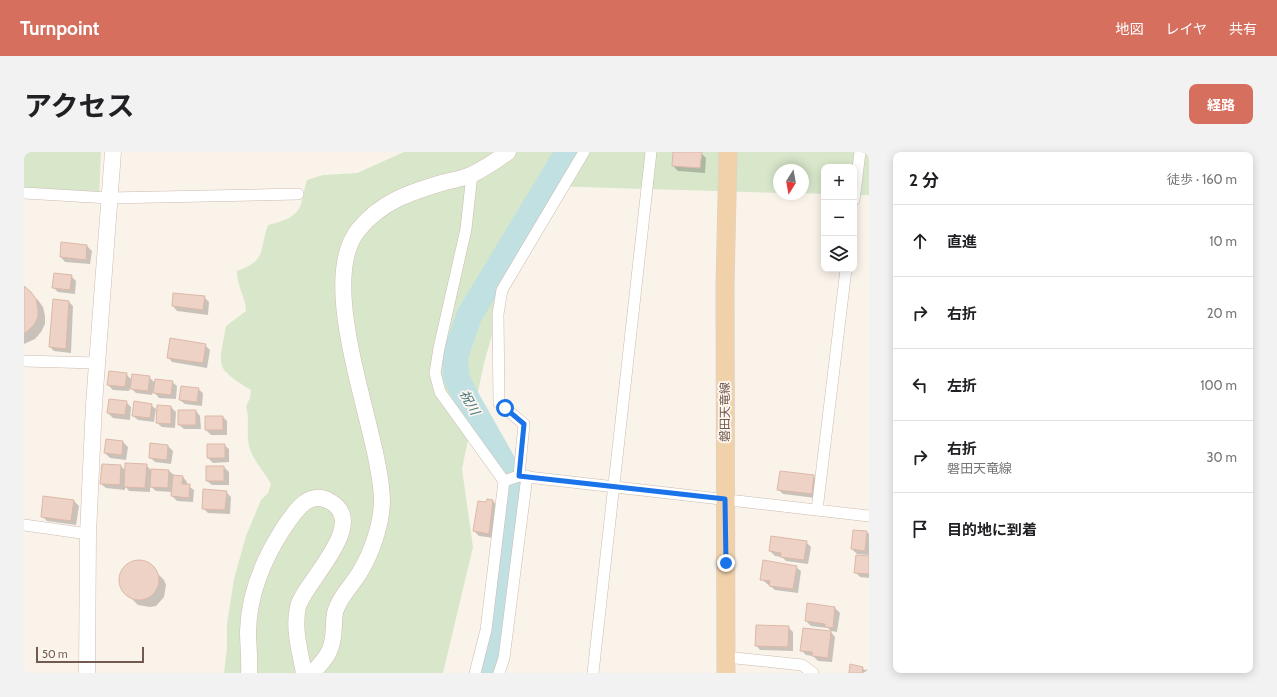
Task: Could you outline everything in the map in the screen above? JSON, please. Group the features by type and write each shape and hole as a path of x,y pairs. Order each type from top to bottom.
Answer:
{"main road":[{"name":"磐田天竜線","path":"726,665 725,286 728,152"}],"street":[{"path":"86,673 88,534 96,363 114,152"},
{"path":"312,673 327,659 333,644 336,608 360,572 371,549 379,526 382,502 380,478 357,379 346,315 345,268 349,248 358,231 374,213 402,196 472,174 508,152"},
{"path":"499,673 504,658 521,476 524,424 499,403 499,301 502,290 584,152"},
{"path":"592,673 651,152"},
{"path":"857,176 860,152"},
{"path":"472,174 466,229 439,348 435,373 440,392 505,481 486,630 475,673"},
{"path":"24,193 109,198 298,194"},
{"path":"817,510 846,272"},
{"path":"24,361 96,363"},
{"path":"505,481 521,476 869,516"},
{"path":"249,673 248,630 252,602 258,579 267,556 294,513 303,502 309,499 323,499 330,501 339,509 342,515 342,528 335,547 304,593 298,607 297,630 304,673"},
{"path":"24,525 88,534"},
{"path":"726,665 802,669 813,673"}],"green space":[{"path":"24,152 101,152 99,197 24,193"},
{"path":"404,152 869,152 869,195 857,195 857,164 821,164 821,194 809,193 809,164 773,164 773,193 547,186 523,227 484,363 462,469 473,547 443,673 224,673 227,648 227,624 234,579 246,536 261,500 268,493 271,484 256,461 249,446 248,416 246,406 250,398 251,390 230,376 222,365 221,358 226,326 246,311 246,306 238,281 237,271 254,263 258,258 261,253 268,225 288,219 296,213 302,201 307,180 323,175 357,173"}],"building":[{"path":"673,152 702,152 700,168 672,166"},
{"path":"61,242 87,245 86,260 60,257"},
{"path":"54,273 72,275 70,290 52,288"},
{"path":"24,286 36,299 38,317 34,325 24,334"},
{"path":"173,293 205,296 203,310 172,306"},
{"path":"53,299 69,301 66,349 49,347"},
{"path":"170,338 206,344 203,363 167,358"},
{"path":"109,371 127,373 125,387 107,385"},
{"path":"132,374 150,376 148,391 130,389"},
{"path":"155,379 173,381 171,395 153,393"},
{"path":"181,386 199,388 197,402 179,400"},
{"path":"109,399 127,401 125,415 107,413"},
{"path":"134,401 152,404 150,418 132,416"},
{"path":"157,405 171,406 171,424 156,423"},
{"path":"178,410 196,410 196,425 178,425"},
{"path":"205,416 223,416 223,430 205,430"},
{"path":"106,439 123,441 122,455 104,453"},
{"path":"150,443 168,445 167,460 149,458"},
{"path":"207,444 225,444 225,458 207,458"},
{"path":"125,463 147,464 145,488 124,487"},
{"path":"102,464 121,465 120,485 100,484"},
{"path":"206,466 224,466 224,481 206,481"},
{"path":"151,469 169,470 168,488 150,487"},
{"path":"780,471 814,475 812,494 777,490"},
{"path":"173,475 183,476 182,484 190,484 189,498 171,496"},
{"path":"203,489 227,491 225,510 202,509"},
{"path":"43,496 74,500 71,521 41,517"},
{"path":"487,499 493,500 489,534 473,531 478,501 486,502"},
{"path":"853,530 867,531 865,551 851,549"},
{"path":"771,536 807,541 804,560 780,557 781,553 769,551"},
{"path":"856,555 869,556 869,574 854,573"},
{"path":"143,560 150,563 156,569 159,580 158,588 150,597 143,600 135,600 128,597 120,588 119,576 122,569 131,561"},
{"path":"763,560 797,566 793,589 769,586 770,581 760,580"},
{"path":"807,603 835,607 833,628 825,627 825,624 805,621"},
{"path":"756,625 789,626 788,647 755,646"},
{"path":"803,628 831,631 828,658 812,656 812,652 800,651"},
{"path":"850,664 863,667 862,673 849,673"}],"waterway":[{"name":"祝川","path":"487,673 491,661 511,506 511,477 456,377 455,356 469,316 568,152"}],"route":[{"path":"505,408 524,424 519,476 725,499 726,563"}]}
